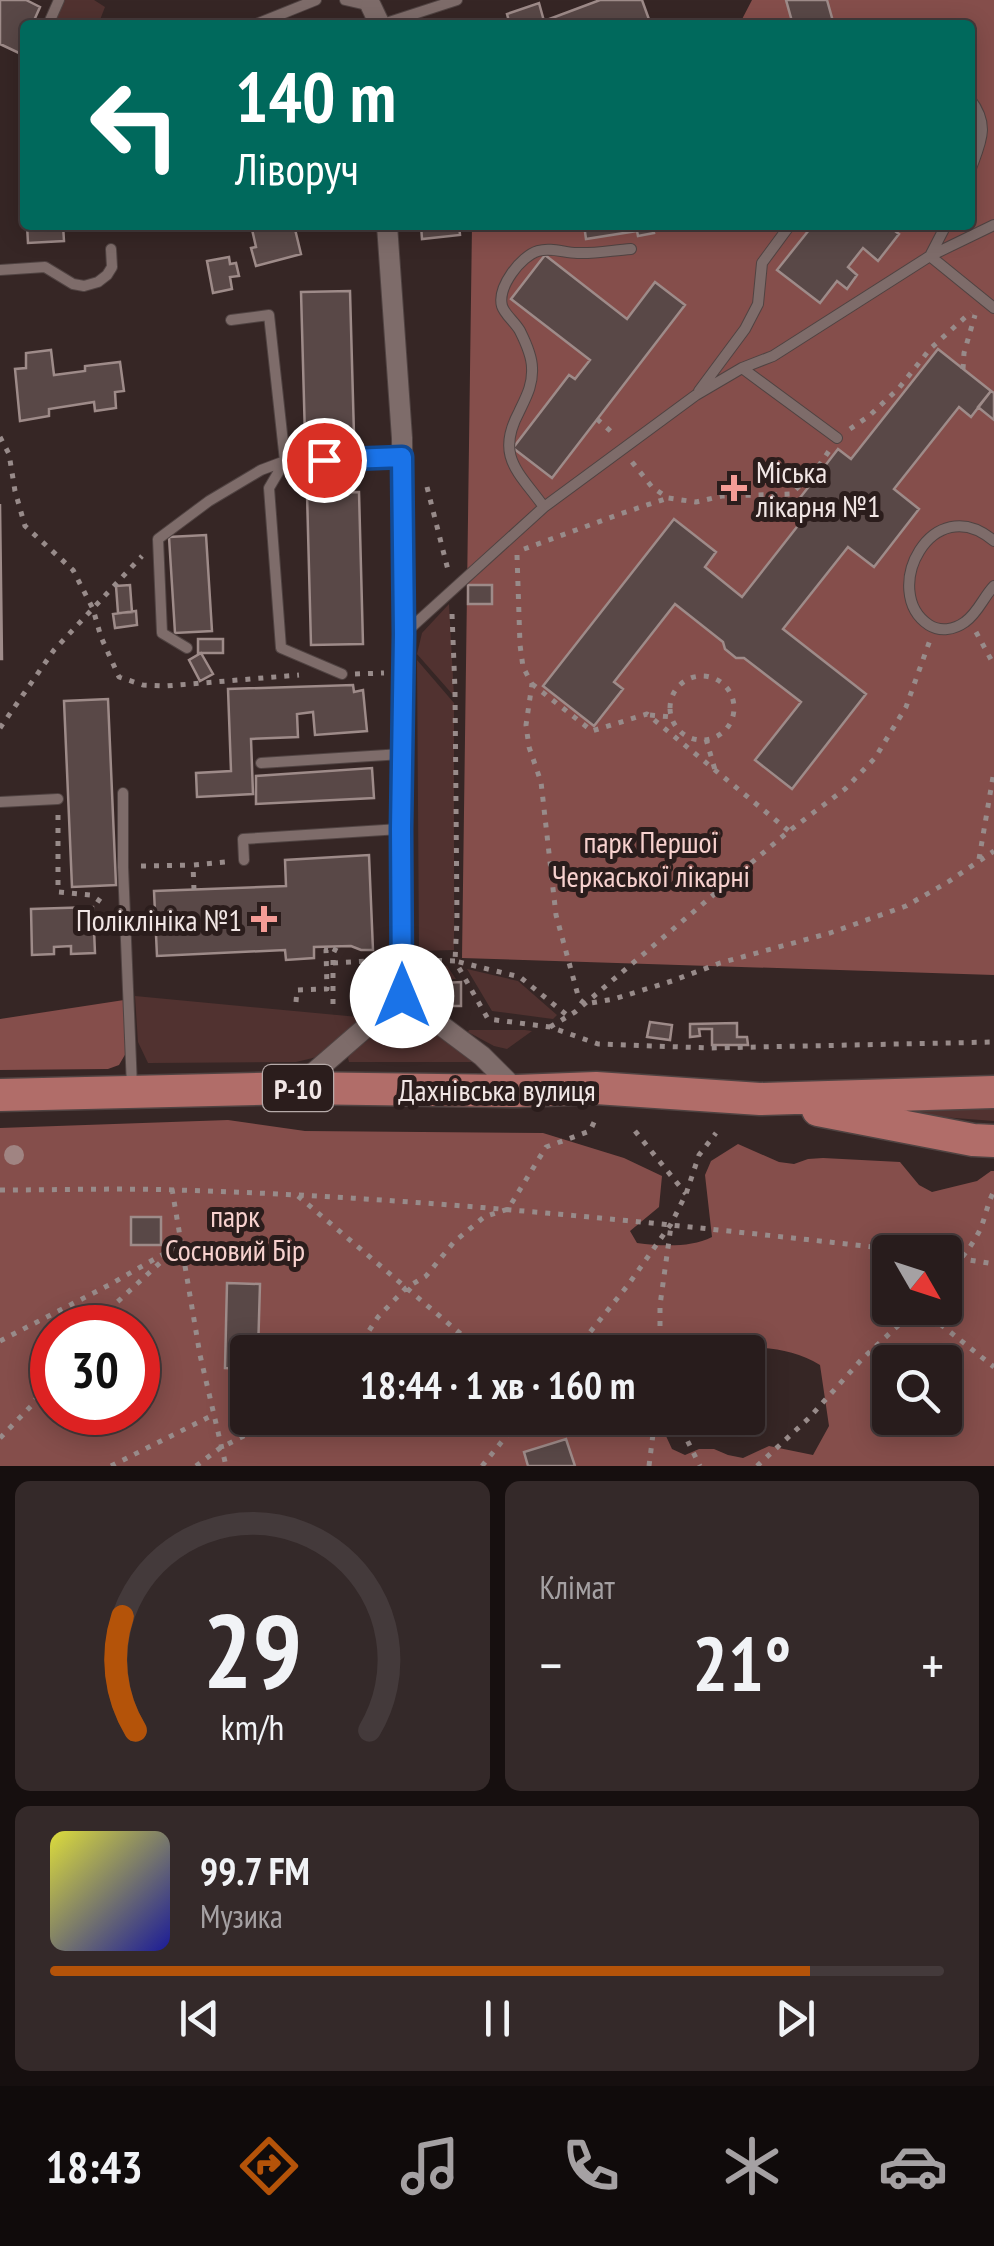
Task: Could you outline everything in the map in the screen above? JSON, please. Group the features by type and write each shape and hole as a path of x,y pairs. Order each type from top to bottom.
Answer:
{"main road":[{"name":"Дахнівська вулиця","path":"0,1094 296,1088 629,1090 760,1099 994,1092"},
{"path":"760,1099 994,1141"}],"street":[{"path":"296,1088 402,996 402,457 387,230"},
{"path":"402,996 482,1056 517,1091"}],"lane":[{"path":"266,20 316,0"},
{"path":"345,0 377,19 458,0"},
{"path":"975,106 982,136 975,156"},
{"path":"404,634 514,532 696,395 742,368 773,356 930,256 994,225"},
{"path":"696,395 745,330 758,304 762,262 786,230"},
{"path":"930,256 943,230"},
{"path":"544,508 512,464 507,446 512,424 530,390 532,364 520,332 503,308 505,284 534,252 579,254 631,248"},
{"path":"0,270 45,267 73,284 84,286 107,275 112,266 111,249"},
{"path":"930,256 994,308"},
{"path":"231,320 269,315 285,461 270,488 282,648 342,674"},
{"path":"742,368 837,438"},
{"path":"188,648 162,633 158,539 209,501 261,470 285,461 402,457"},
{"path":"994,541 964,524 950,526 929,539 918,554 908,586 911,605 924,622 947,630 969,620 994,586"},
{"path":"262,763 403,754"},
{"path":"123,792 132,1093"},
{"path":"0,802 58,799"},
{"path":"244,860 244,838 401,829"}],"path":[{"path":"517,552 668,498 696,502 722,496 791,494 812,478 837,438 899,388 930,349 977,306 963,369"},
{"path":"597,419 616,436 640,474 668,498"},
{"path":"427,487 452,590 455,961 488,1019 550,1027 598,1044 710,1048 994,1042"},
{"path":"514,532 520,645 523,667 532,684 592,731 647,714 672,717"},
{"path":"0,728 54,650 158,539"},
{"path":"969,620 994,665"},
{"path":"550,1027 585,1004 844,789 875,758 906,707 934,628"},
{"path":"702,676 723,683 734,702 725,731 706,739 696,739 677,728 671,705 682,683 702,676"},
{"path":"532,684 526,725 541,782 556,916 579,999 585,1004 614,999 906,906 994,850"},
{"path":"647,714 789,831"},
{"path":"706,739 715,770"},
{"path":"980,859 994,770"},
{"path":"58,799 58,892 91,895 125,920"},
{"path":"123,867 244,860"},
{"path":"193,865 194,890"},
{"path":"296,1002 297,990 328,989 326,950 336,948 332,1004"},
{"path":"422,960 455,961 520,977 568,1016"},
{"path":"333,963 376,961"},
{"path":"366,1335 378,1317 406,1288 426,1276 454,1242 484,1217 508,1209 546,1147 590,1130 596,1118"},
{"path":"634,1132 686,1194"},
{"path":"588,1335 671,1224 699,1155 716,1134"},
{"path":"0,1190 172,1190 508,1209 872,1247"},
{"path":"172,1190 200,1355 226,1466"},
{"path":"962,1257 976,1238 994,1191"},
{"path":"298,1196 462,1335"},
{"path":"660,1335 671,1224"},
{"path":"114,1305 181,1244"},
{"path":"0,1341 181,1244"},
{"path":"962,1258 994,1264"},
{"path":"757,1466 899,1325"},
{"path":"940,1325 994,1367"},
{"path":"0,1438 30,1406"},
{"path":"111,1466 213,1415"},
{"path":"196,1466 246,1435"},
{"path":"482,1466 508,1435"},
{"path":"648,1466 653,1435"},
{"path":"684,1435 700,1466"}],"shaded area":[{"path":"64,0 94,0 105,7 100,20 55,20"},
{"path":"449,604 454,696 417,654 422,633"},
{"path":"417,660 454,703 454,950 419,951"},
{"path":"423,966 447,966 456,979 440,979 442,1006 425,983"},
{"path":"467,969 518,981 557,1015 553,1019 492,1011"},
{"path":"135,996 369,1018 317,1057 296,1062 148,1063 138,1042"},
{"path":"413,1014 476,1062 349,1062 352,1052 395,1020"},
{"path":"469,1030 532,1031 507,1049 494,1046"},
{"path":"994,1101 994,1121 837,1109"}],"green space":[{"name":"Міська лікарня №1","path":"752,0 994,0 994,975 462,958 472,230 975,230 975,20 742,20"},
{"path":"124,1000 126,1053 119,1065 108,1069 0,1070 0,1019"},
{"name":"парк Сосновий Бір","path":"228,1120 305,1131 543,1133 624,1158 662,1176 659,1207 630,1231 637,1243 665,1245 685,1245 712,1237 705,1175 711,1161 738,1144 779,1162 794,1164 823,1158 900,1162 919,1185 932,1192 977,1181 994,1171 994,1466 0,1466 0,1128"}],"building":[{"path":"0,0 26,0 40,7 34,20 20,20 19,53 0,44"},
{"path":"600,0 642,0 649,20 547,20"},
{"path":"786,0 827,0 833,20 792,20"},
{"path":"539,3 544,20 509,20 507,14"},
{"path":"27,230 63,230 64,241 28,243"},
{"path":"252,230 295,230 301,254 256,266 251,248 256,247"},
{"path":"421,230 460,230 460,235 422,239"},
{"path":"585,230 653,230 654,233 638,236 637,231 586,239"},
{"path":"809,230 894,230 899,234 878,261 863,248 848,267 857,275 847,289 837,281 820,303 777,270"},
{"path":"545,255 627,319 655,282 685,305 552,478 513,448 569,375 575,379 590,360 511,299"},
{"path":"229,257 230,264 236,263 239,276 230,277 232,289 213,293 207,261"},
{"path":"350,291 354,435 305,437 301,292"},
{"name":"Міська лікарня №1","path":"938,349 991,391 971,417 959,407 894,489 919,509 874,567 848,547 783,629 866,694 792,789 755,760 801,702 744,658 736,658 723,642 675,604 614,682 623,689 594,726 543,686 674,519 716,552 705,567 742,597 811,509 799,499 838,449 851,459"},
{"path":"51,350 54,375 120,362 124,391 115,392 116,408 95,411 94,402 49,409 49,416 20,421 15,369 26,368 26,353"},
{"path":"991,391 994,393 994,420 978,407"},
{"path":"359,492 363,644 311,645 307,493"},
{"path":"0,504 2,659 0,659"},
{"path":"206,535 212,631 175,633 169,537"},
{"path":"130,585 132,612 118,613 116,586"},
{"path":"468,585 492,585 492,604 468,604"},
{"path":"136,611 137,625 115,628 113,614"},
{"path":"198,639 223,639 223,653 198,653"},
{"path":"201,653 213,674 200,681 189,660"},
{"path":"353,685 354,692 363,690 367,731 315,735 313,712 297,714 298,737 251,739 253,794 197,797 196,773 231,771 228,689"},
{"path":"108,699 116,885 72,887 64,701"},
{"path":"372,768 374,798 256,804 256,776"},
{"name":"Поліклініка №1","path":"369,855 373,950 314,947 314,958 286,960 285,950 157,956 154,891 286,886 285,860"},
{"path":"93,907 95,953 71,954 71,946 54,947 54,954 32,955 31,909"},
{"path":"461,982 461,1006 444,1006 444,983"},
{"path":"650,1022 672,1025 670,1040 647,1037"},
{"path":"737,1023 737,1037 747,1037 748,1045 712,1045 712,1029 699,1029 700,1036 690,1037 690,1024"},
{"path":"131,1217 161,1217 161,1245 131,1245"},
{"path":"227,1283 260,1284 258,1335 230,1335 230,1368 225,1368"},
{"path":"566,1439 575,1466 528,1466 524,1452"}],"place":[{"name":"Міська лікарня №1","path":"734,488"},
{"name":"Поліклініка №1","path":"264,919"}],"route":[{"path":"324,460 402,457 402,996"}],"park label":[{"name":"парк Першої Черкаської лікарні","path":"651,858"}]}
